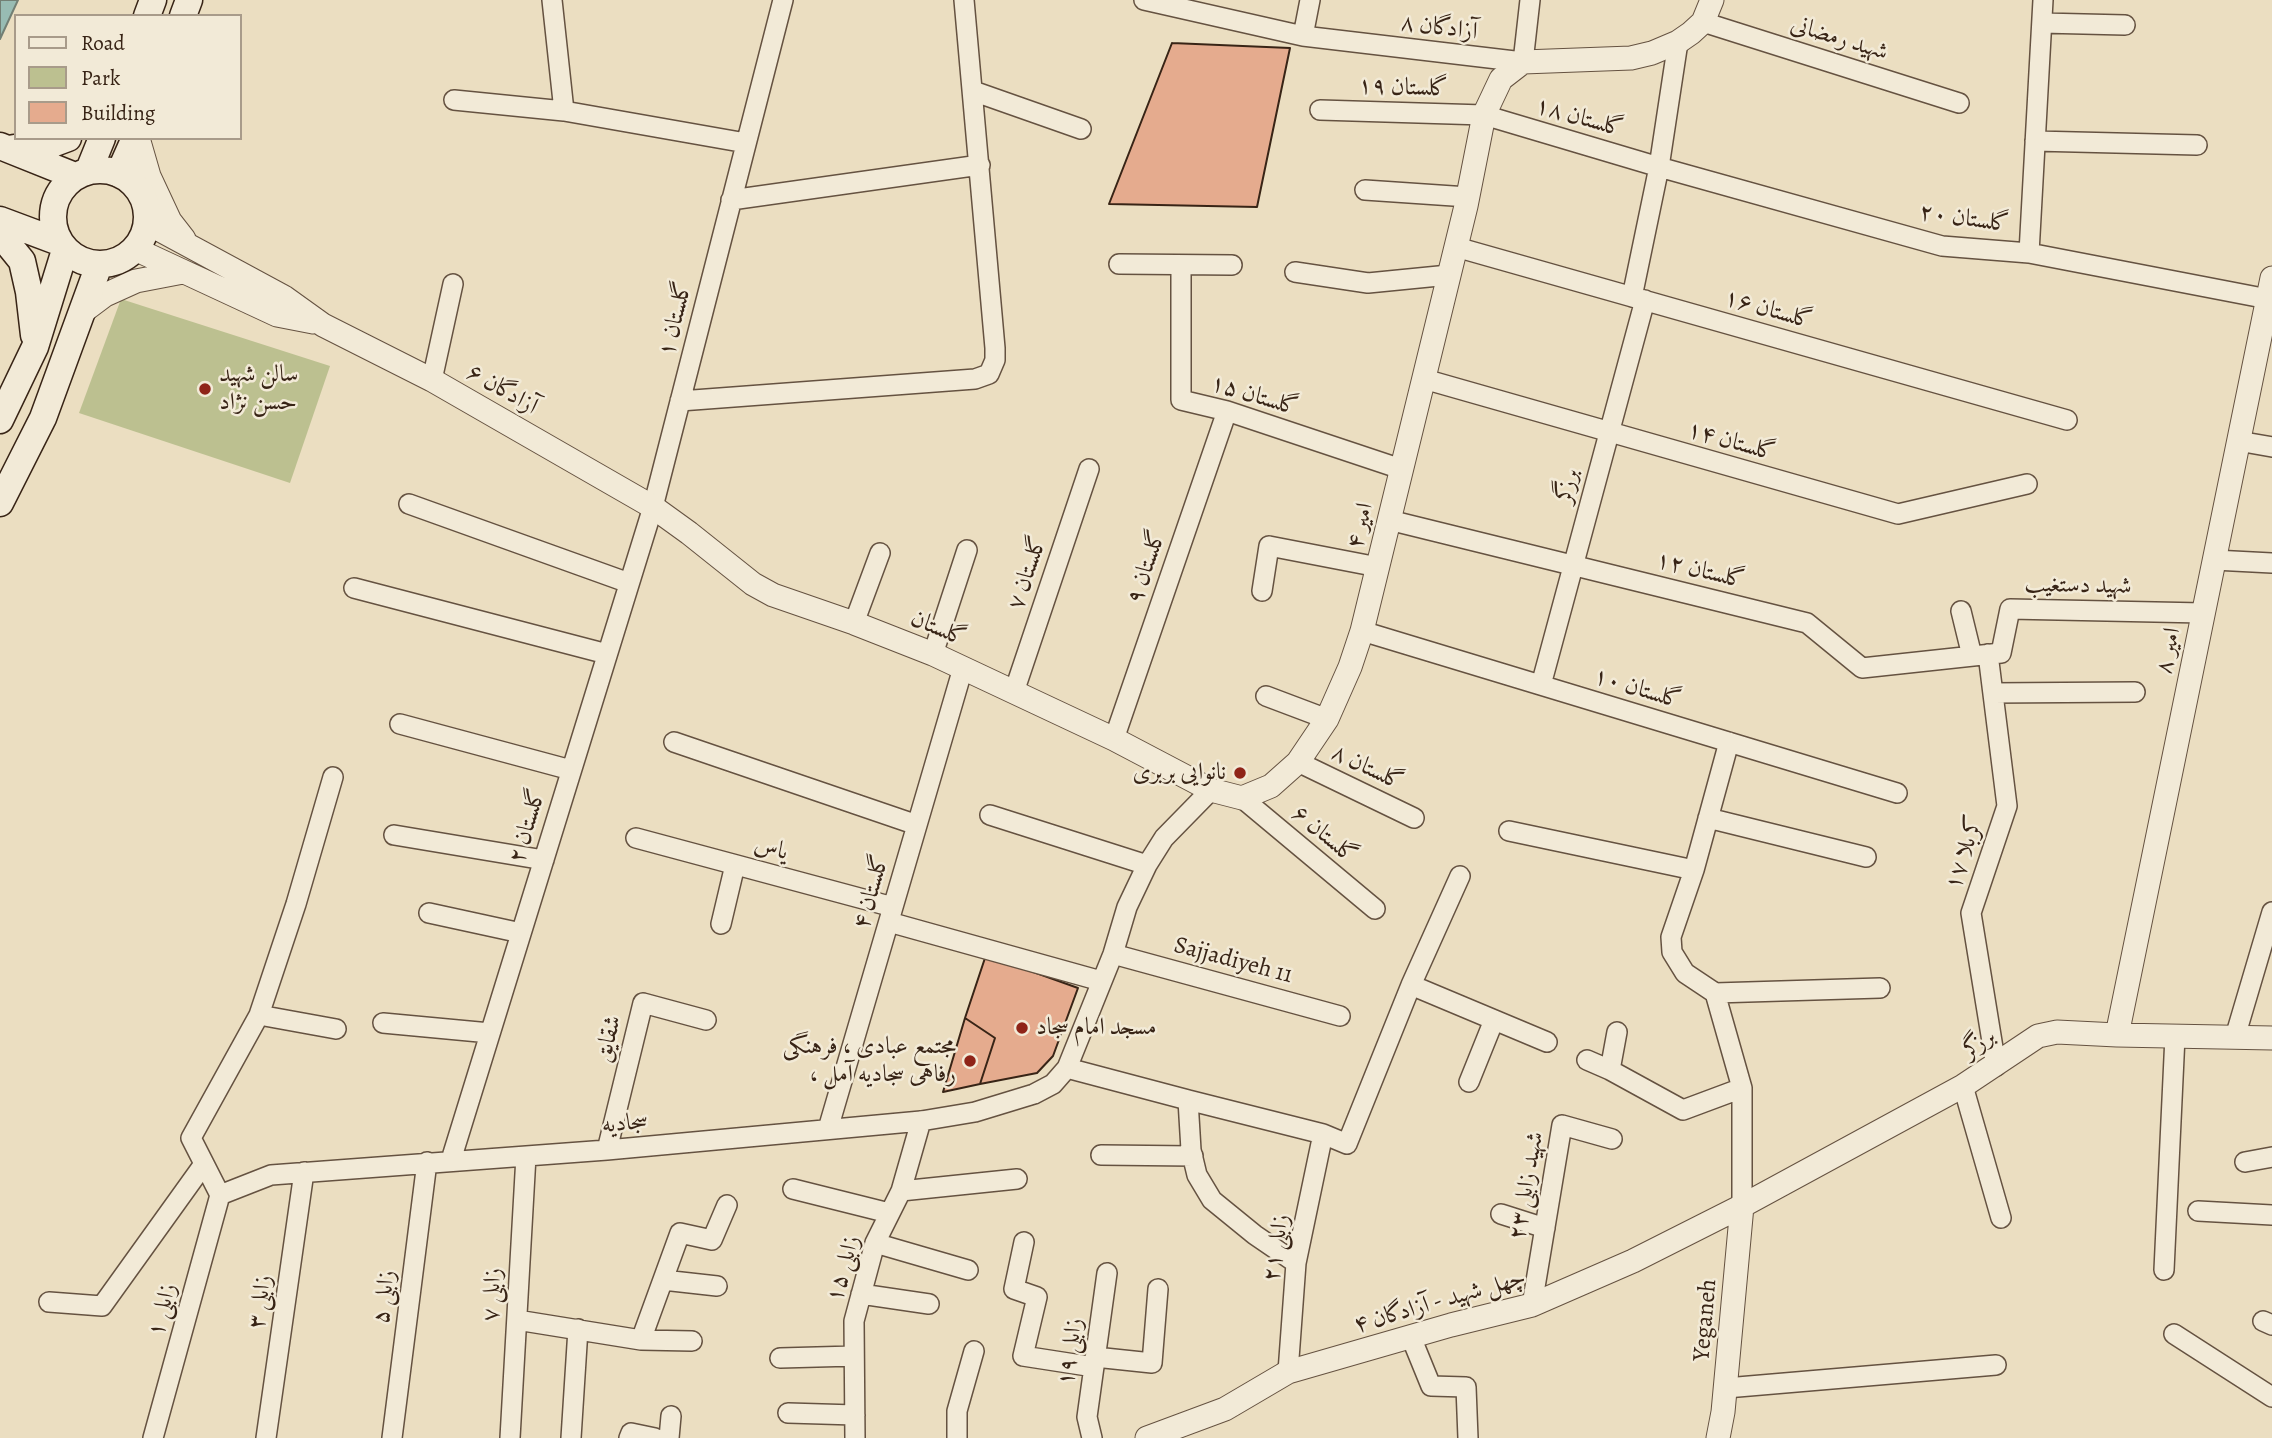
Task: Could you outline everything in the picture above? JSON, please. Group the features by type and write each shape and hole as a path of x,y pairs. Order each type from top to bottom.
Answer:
{"main road":[{"path":"1,146 36,150 63,140"},
{"path":"0,420 35,347 62,246 52,224 54,205 61,189 82,173 101,140"},
{"path":"120,174 136,140"},
{"path":"0,220 62,246 80,260 99,265 118,261 135,249 143,237 147,223 147,208 141,193 132,182 120,174 105,170 82,173 1,146"},
{"path":"0,234 22,261 29,292 35,347"},
{"path":"0,503 43,418 99,265"}],"street":[{"path":"552,0 564,111"},
{"name":"گلستان ۱","path":"653,507 783,0"},
{"path":"680,401 975,379 989,374 995,360 995,348 964,0"},
{"name":"آزادگان ۸","path":"1144,0 1303,36 1523,62"},
{"path":"1303,36 1310,0"},
{"path":"1530,0 1523,62 1631,58 1678,42 1692,33 1703,22 1712,0"},
{"path":"2029,253 2043,0"},
{"name":"شهید رمضانی","path":"1703,22 1959,103"},
{"path":"2042,23 2125,25"},
{"name":"برزگر","path":"1541,685 1609,433 1639,298 1678,42"},
{"name":"امیر ۴","path":"1242,798 1271,786 1298,762 1326,719 1350,667 1363,631 1468,197 1484,115 1501,79 1523,62"},
{"path":"974,91 1081,129"},
{"path":"454,100 564,111 746,144"},
{"name":"گلستان ۱۹","path":"1320,110 1484,115"},
{"name":"گلستان ۱۸","path":"1484,115 1659,167"},
{"path":"138,140 149,176 170,221 191,246"},
{"path":"2035,141 2197,145"},
{"path":"732,200 980,165"},
{"name":"گلستان ۲۰","path":"1659,167 1942,246 2029,253 2270,288"},
{"path":"1365,190 1468,197"},
{"name":"آزادگان ۶","path":"147,223 284,297 323,324 432,380 653,507"},
{"name":"گلستان ۱۶","path":"1456,247 2067,420"},
{"name":"آزادگان ۶","path":"135,249 277,315 323,324"},
{"path":"1119,264 1231,265"},
{"name":"گلستان ۱۵","path":"1181,265 1181,400 1227,411 1401,469"},
{"path":"81,313 105,295 136,281 183,272"},
{"path":"1296,272 1368,284 1449,275"},
{"path":"432,380 453,284"},
{"name":"امیر ۸","path":"2116,1035 2270,288"},
{"name":"گلستان ۱۴","path":"1424,379 1898,514 2028,484"},
{"name":"گلستان ۹","path":"1114,739 1227,411"},
{"path":"2238,441 2272,447"},
{"name":"گلستان ۷","path":"1014,692 1089,469"},
{"path":"409,504 629,583"},
{"name":"گلستان ۲","path":"451,1160 653,507"},
{"name":"گلستان","path":"653,507 753,584 773,595 933,654 1114,739 1211,790"},
{"name":"گلستان ۱۲","path":"1389,520 1807,623 1862,668 1980,655"},
{"path":"1262,591 1269,546 1377,567"},
{"path":"933,654 967,550"},
{"path":"854,623 880,553"},
{"path":"2214,560 2272,563"},
{"path":"354,588 607,654"},
{"name":"شهید دستغیب","path":"1980,655 2001,653 2010,609 2203,613"},
{"name":"کربلا ۱۷","path":"1961,611 1993,693 2007,806 1971,913 1996,1066"},
{"name":"گلستان ۱۰","path":"1363,631 1897,793"},
{"name":"گلستان ۴","path":"828,1129 963,668"},
{"path":"1993,693 2135,692"},
{"path":"1266,696 1326,719"},
{"path":"400,724 571,770"},
{"path":"674,742 917,825"},
{"path":"1729,742 1694,870 1671,937 1672,952 1685,973 1715,993 1880,988"},
{"name":"گلستان ۸","path":"1298,762 1414,818"},
{"path":"220,1195 191,1138 259,1015 296,904 332,777"},
{"path":"1242,798 1211,790 1164,838 1147,865 1127,907 1114,954 1067,1068 1323,1134 1348,1144 1411,985 1460,876"},
{"name":"گلستان ۶","path":"1242,798 1375,909"},
{"path":"990,815 1147,865"},
{"path":"1708,818 1866,857"},
{"path":"1509,831 1694,870"},
{"path":"394,835 544,860"},
{"name":"یاس","path":"636,838 735,865 1101,981"},
{"path":"720,924 735,865"},
{"path":"2235,1037 2272,912"},
{"path":"429,913 521,933"},
{"name":"Sajjadiyeh 11","path":"1114,954 1340,1016"},
{"path":"1411,985 1547,1042"},
{"path":"1715,993 1742,1088 1742,1206"},
{"name":"شقایق","path":"607,1150 643,1003 706,1020"},
{"path":"259,1015 336,1029"},
{"path":"1469,1082 1494,1020"},
{"path":"383,1023 490,1032"},
{"path":"1611,1070 1617,1032"},
{"name":"برزگر","path":"1742,1206 1963,1086 2038,1036 2057,1032 2272,1038"},
{"path":"2164,1270 2175,1036"},
{"path":"1587,1060 1611,1070 1683,1110 1742,1088"},
{"name":"سجادیه","path":"220,1195 271,1175 607,1150 921,1121 975,1112 1034,1094 1053,1084 1067,1068"},
{"path":"1963,1086 2001,1218"},
{"path":"1188,1100 1197,1175 1212,1199 1255,1235 1297,1263"},
{"name":"زابلی ۱۵","path":"855,1438 854,1321 874,1243 901,1191 921,1121"},
{"name":"شهید زابلی ۲۳","path":"1532,1305 1562,1125 1612,1139"},
{"name":"زابلی ۲۱","path":"1288,1372 1297,1263 1323,1134"},
{"path":"1101,1155 1193,1156"},
{"name":"زابلی ۷","path":"510,1438 526,1156"},
{"path":"2245,1162 2272,1157"},
{"name":"زابلی ۵","path":"392,1438 427,1162"},
{"path":"49,1302 102,1306 204,1164"},
{"name":"زابلی ۳","path":"265,1438 304,1172"},
{"path":"901,1191 1017,1179"},
{"path":"793,1189 889,1213"},
{"name":"زابلی ۱","path":"153,1438 220,1195"},
{"path":"641,1340 680,1233 712,1240 727,1205"},
{"name":"چهل شهید - آزادگان ۴","path":"1147,1438 1225,1409 1288,1372 1532,1305 1633,1261 1742,1206"},
{"name":"Yeganeh","path":"1718,1438 1726,1388 1742,1206"},
{"path":"2198,1211 2272,1215"},
{"path":"1501,1214 1545,1228"},
{"path":"1024,1241 1014,1289 1037,1297 1023,1356 1094,1362 1152,1363 1158,1289"},
{"path":"874,1243 968,1270"},
{"name":"زابلی ۱۹","path":"1092,1438 1087,1416 1107,1273"},
{"path":"663,1280 717,1286"},
{"path":"861,1294 929,1304"},
{"path":"517,1320 641,1340 692,1341"},
{"path":"570,1438 578,1329"},
{"path":"2174,1334 2272,1397"},
{"path":"1411,1337 1431,1386 1465,1387 1468,1438"},
{"path":"957,1438 957,1411 974,1351"},
{"path":"780,1358 854,1356"},
{"path":"1726,1388 1996,1365"},
{"path":"788,1413 855,1415"},
{"path":"669,1438 671,1416"},
{"path":"629,1438 631,1433 655,1438"}],"green space":[{"name":"سالن شهید حسن نژاد","path":"121,299 330,366 290,483 79,413"}],"water":[{"path":"0,0 18,0 0,39"}],"building":[{"path":"1172,43 1290,48 1257,207 1109,204"},
{"name":"مسجد امام سجاد","path":"986,955 1078,988 1053,1056 1037,1073 980,1084 995,1038 965,1018"},
{"name":"مجتمع عبادی ، فرهنگی ، رفاهی سجادیه آمل","path":"965,1018 995,1038 980,1084 943,1092"}],"place":[{"name":"سالن شهید حسن نژاد","path":"205,389"},
{"name":"نانوایی بربری","path":"1240,773"},
{"name":"مسجد امام سجاد","path":"1022,1028"},
{"name":"مجتمع عبادی ، فرهنگی ، رفاهی سجادیه آمل","path":"970,1061"}]}
